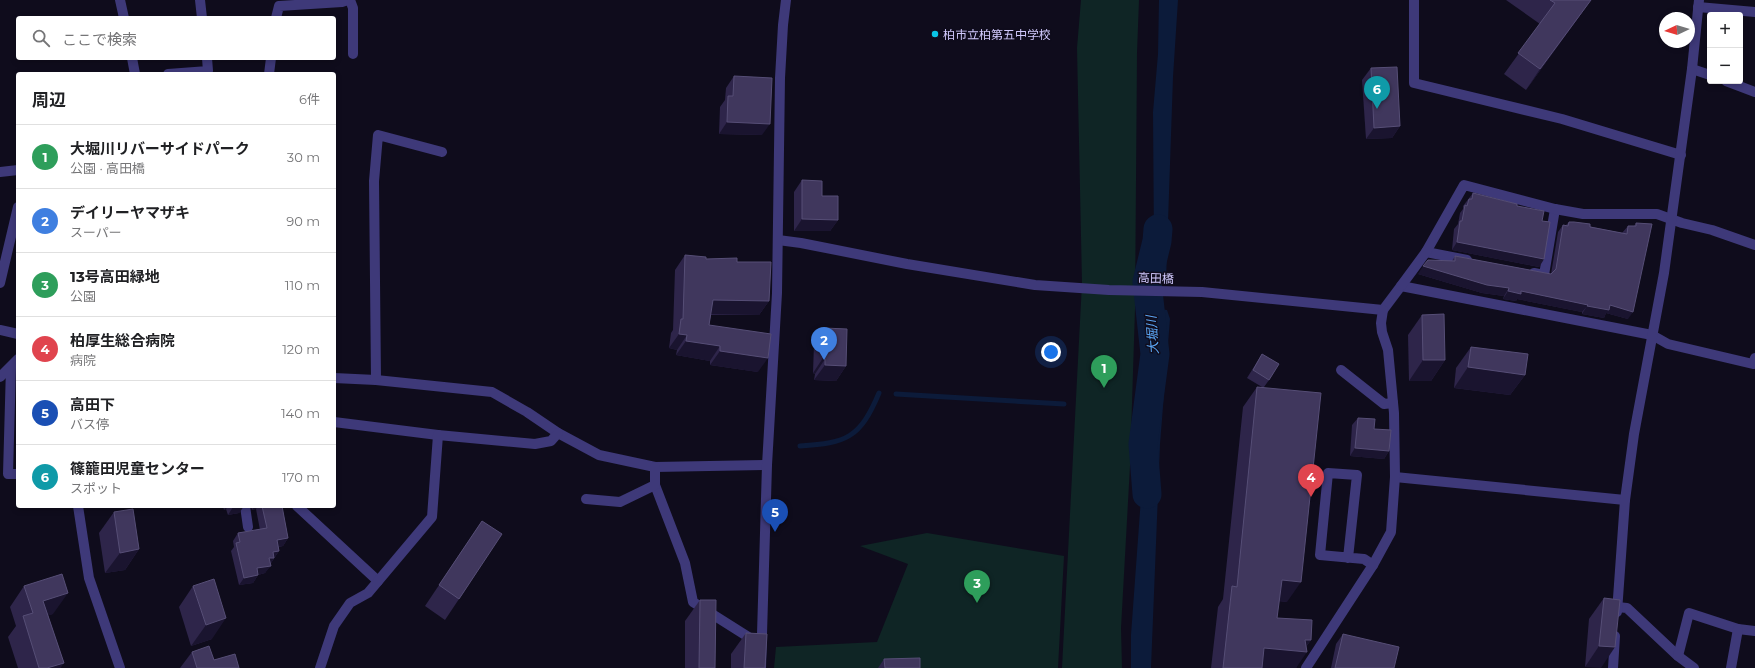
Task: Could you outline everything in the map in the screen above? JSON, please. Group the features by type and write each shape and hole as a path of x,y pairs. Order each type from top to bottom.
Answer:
{"street":[{"path":"120,0 124,16"},
{"path":"200,0 202,16"},
{"path":"276,16 279,3 342,2 349,0 353,8 353,54"},
{"path":"761,668 768,465 777,293 780,78 786,0"},
{"path":"1414,0 1414,83 1562,119 1681,155"},
{"path":"1613,668 1625,500 1634,434 1664,273 1670,219 1681,155 1692,69 1698,4 1755,12"},
{"path":"132,60 135,72"},
{"path":"195,72 208,71 207,60"},
{"path":"269,72 271,60"},
{"path":"1692,69 1707,74"},
{"path":"1734,84 1755,92"},
{"path":"376,380 374,181 378,135 442,152"},
{"path":"0,172 16,170"},
{"path":"1306,668 1373,565 1391,532 1394,477 1393,403 1388,350 1382,332 1381,323 1383,310 1426,252 1464,185 1556,209 1583,214 1657,214 1712,230 1755,245"},
{"path":"1522,271 1544,275 1556,209"},
{"path":"0,283 16,215"},
{"name":"高田橋","path":"778,240 801,243 907,264 1035,285 1109,290 1202,292 1383,310"},
{"path":"1426,252 1478,262"},
{"path":"1401,286 1652,335 1668,344 1754,362"},
{"path":"0,330 16,334"},
{"path":"0,377 15,363"},
{"path":"15,363 8,474 16,474"},
{"path":"1341,370 1384,404 1393,403"},
{"path":"336,378 376,380 492,392 527,412 558,433 599,455 655,467 768,465"},
{"path":"336,422 438,435 535,444 551,441 558,433"},
{"path":"320,668 334,626 350,603 368,593 432,517 438,435"},
{"path":"655,467 655,485 685,564 693,602 750,638 762,640"},
{"path":"1348,558 1357,475 1328,473 1320,555 1348,558 1364,559 1373,565"},
{"path":"1394,477 1625,500"},
{"path":"586,499 620,502 655,485"},
{"path":"78,508 88,578 120,668"},
{"path":"244,508 248,527"},
{"path":"299,508 378,581"},
{"path":"1617,607 1626,608 1678,656 1694,668"},
{"path":"1678,656 1689,613 1738,629 1755,631"},
{"path":"1731,668 1738,629"}],"green space":[{"path":"1081,0 1139,0 1137,53 1135,309 1130,466 1121,628 1122,668 1062,668 1082,283 1077,48"},
{"path":"927,533 1064,556 1058,668 774,668 776,647 877,642 908,564 860,546"}],"water":[{"path":"1159,0 1178,0 1173,77 1166,281 1148,285 1154,248 1153,112 1158,54"},
{"path":"1152,308 1167,310 1170,319 1160,444 1151,668 1131,668 1131,635 1150,374"}],"building":[{"path":"1550,0 1591,0 1540,69 1518,53 1555,3"},
{"path":"1397,67 1400,126 1374,128 1371,68"},
{"path":"734,76 772,78 770,124 727,122 728,96 733,96"},
{"path":"802,180 822,181 822,196 838,196 838,220 802,219"},
{"path":"1473,193 1517,204 1517,206 1544,211 1542,221 1550,222 1544,259 1457,242 1460,221 1462,221 1465,205 1467,206 1469,199 1472,199"},
{"path":"1569,222 1590,224 1590,227 1627,234 1628,226 1636,226 1636,223 1652,224 1633,312 1610,305 1609,310 1521,291 1521,294 1508,291 1509,288 1487,285 1423,266 1428,260 1455,261 1455,256 1551,274 1556,269 1563,225 1568,226"},
{"path":"685,255 706,257 706,259 737,258 737,262 771,262 769,301 713,300 709,325 771,334 768,358 720,351 720,346 686,341 687,335 679,334 681,319 683,319"},
{"path":"1444,314 1445,360 1423,360 1422,315"},
{"path":"824,328 847,329 846,366 825,365 825,359 823,358"},
{"path":"1471,347 1528,354 1525,375 1468,367"},
{"path":"1262,354 1279,364 1269,380 1253,370"},
{"path":"1257,387 1321,393 1301,582 1282,580 1277,618 1312,620 1311,640 1305,640 1307,652 1264,648 1262,668 1223,668 1232,586 1237,587"},
{"path":"1358,418 1375,419 1374,429 1391,430 1389,451 1355,448"},
{"path":"262,508 282,508 288,538 277,540 279,551 273,552 274,558 269,558 271,566 257,568 258,575 244,578 236,543 240,542 238,533 267,528"},
{"path":"133,509 139,549 120,553 114,512"},
{"path":"482,521 502,534 459,599 439,585"},
{"path":"62,574 68,593 43,601 64,663 47,668 39,668 23,616 33,613 24,586"},
{"path":"214,579 226,618 206,625 193,586"},
{"path":"1604,598 1620,600 1615,647 1599,646"},
{"path":"700,600 716,600 715,668 699,668"},
{"path":"746,633 767,634 765,668 744,668"},
{"path":"1343,634 1399,647 1394,668 1335,668"},
{"path":"209,646 214,660 235,654 239,668 197,668 192,652"},
{"path":"920,658 920,668 885,668 884,659"}],"waterway":[{"name":"大堀川","path":"1147,494 1143,444 1155,354 1147,282 1157,241 1158,229"},
{"path":"800,446 830,443 841,440 850,435 858,429 865,420 879,393"},
{"path":"896,394 1064,404"}],"place":[{"name":"柏市立柏第五中学校","path":"935,34"},
{"name":"篠籠田児童センター","path":"1377,109"},
{"name":"デイリーヤマザキ","path":"824,360"},
{"name":"大堀川リバーサイドパーク","path":"1104,388"},
{"name":"柏厚生総合病院","path":"1311,497"},
{"name":"高田下","path":"775,532"},
{"name":"13号高田緑地","path":"977,603"}]}
